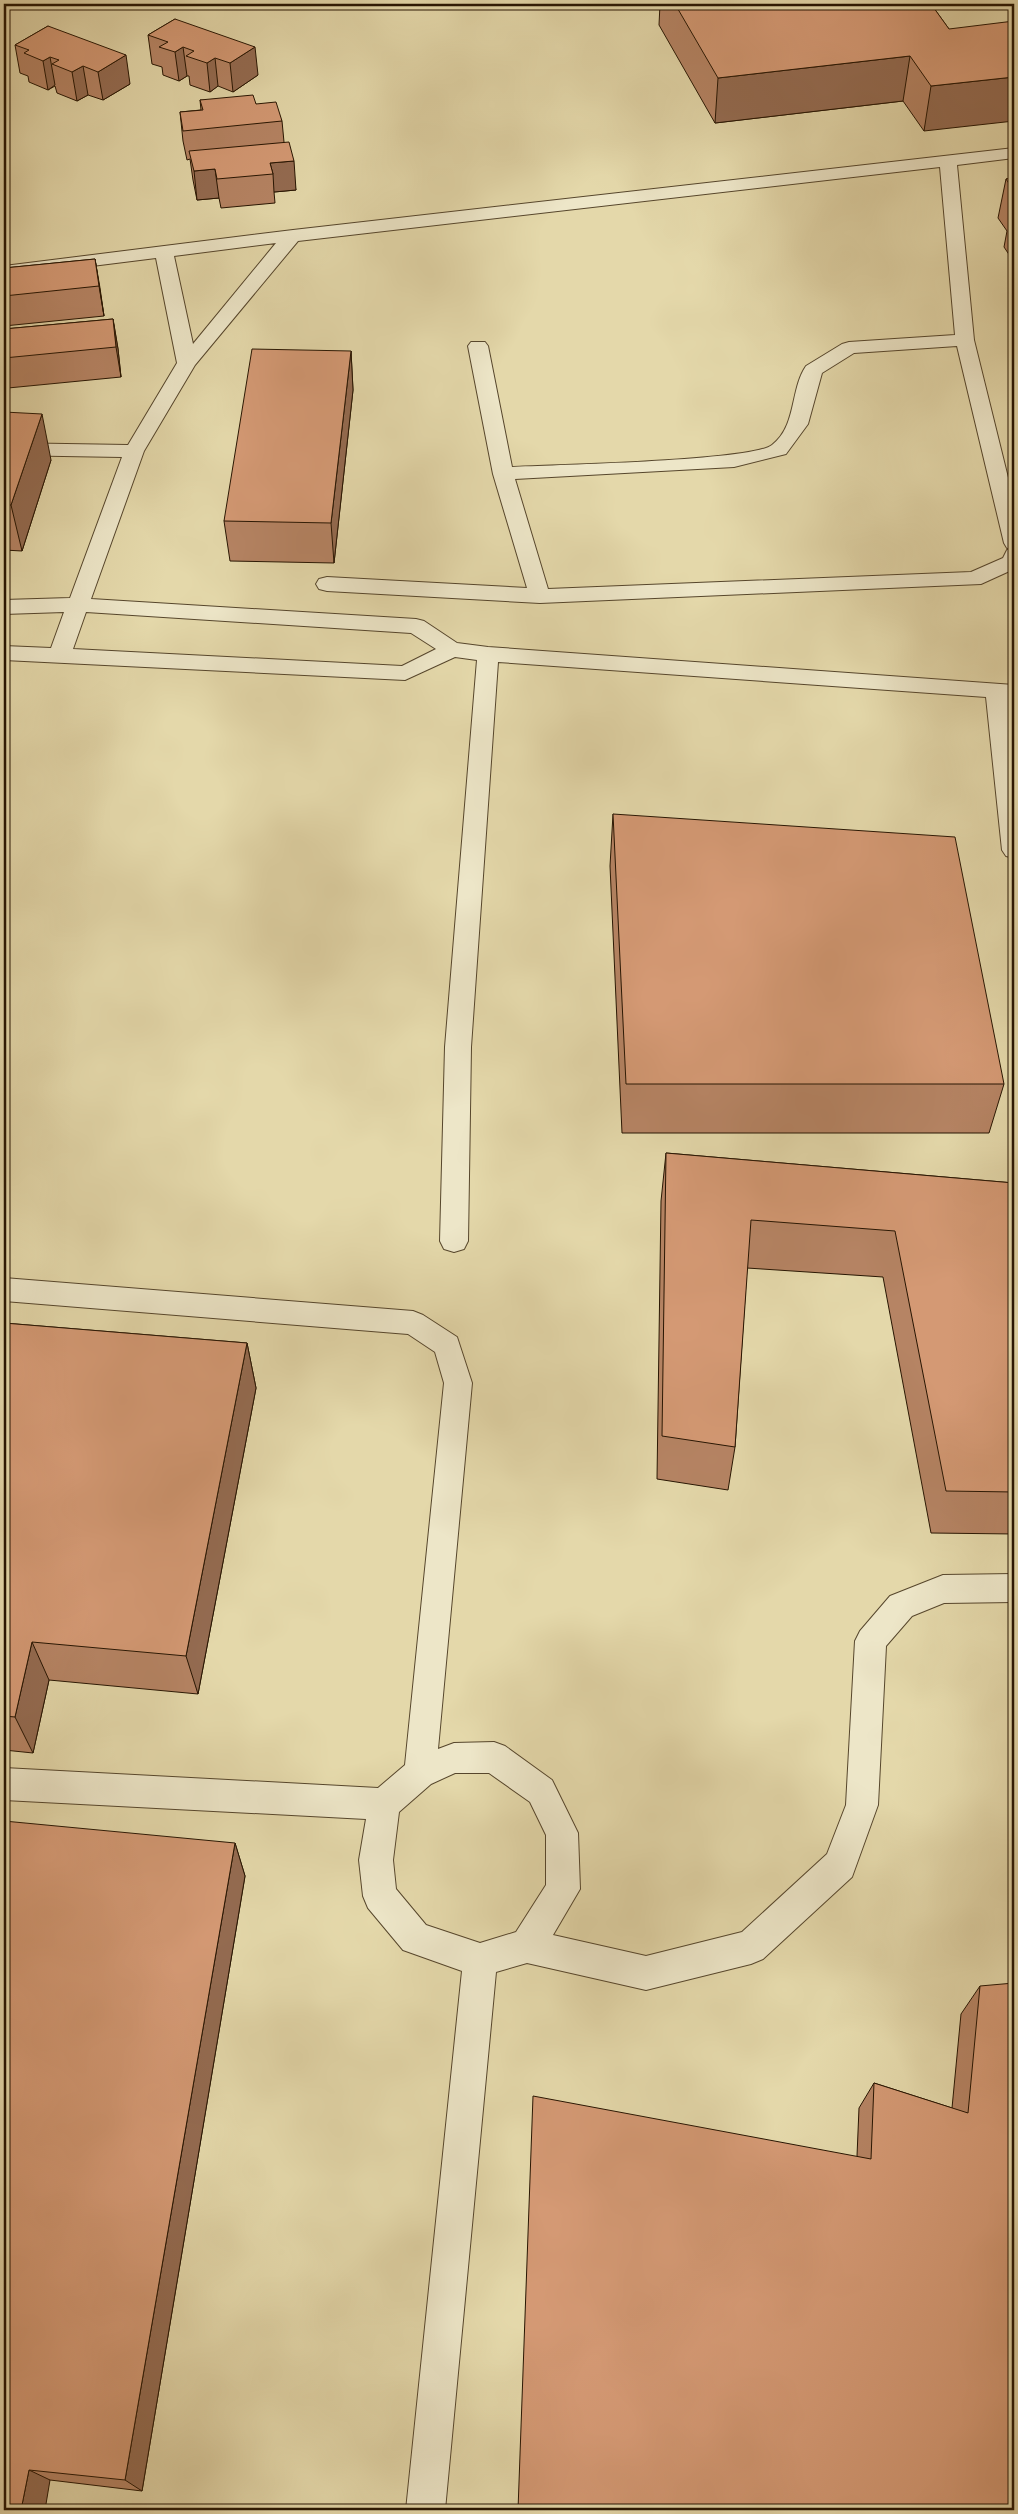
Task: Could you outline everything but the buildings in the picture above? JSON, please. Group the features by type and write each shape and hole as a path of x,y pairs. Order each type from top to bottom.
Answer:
{"lane":[{"path":"4,271 948,160 1014,154"},
{"path":"948,160 966,340 1014,543"},
{"path":"60,654 134,451 187,363 293,236"},
{"path":"164,251 187,363"},
{"path":"503,474 734,461 779,450 798,424 813,370 849,348 966,340"},
{"path":"478,346 503,474 540,596"},
{"path":"4,449 134,451"},
{"path":"327,584 540,596 974,578 1012,562 1014,555"},
{"path":"4,607 77,605 416,626 452,650 488,654 1005,691 1014,850"},
{"path":"4,653 60,654 406,674 452,650"},
{"path":"454,1242 458,1047 488,654"},
{"path":"4,1289 414,1323 447,1345 458,1383 420,1773"},
{"path":"527,1946 563,1889 562,1833 541,1791 494,1757 454,1758 420,1773 384,1804 376,1860 380,1896 415,1938 480,1960 527,1946 646,1973 751,1947 840,1866 862,1805 871,1641 901,1606 943,1589 1014,1588"},
{"path":"4,1784 384,1804"},
{"path":"426,2510 480,1960"}]}
